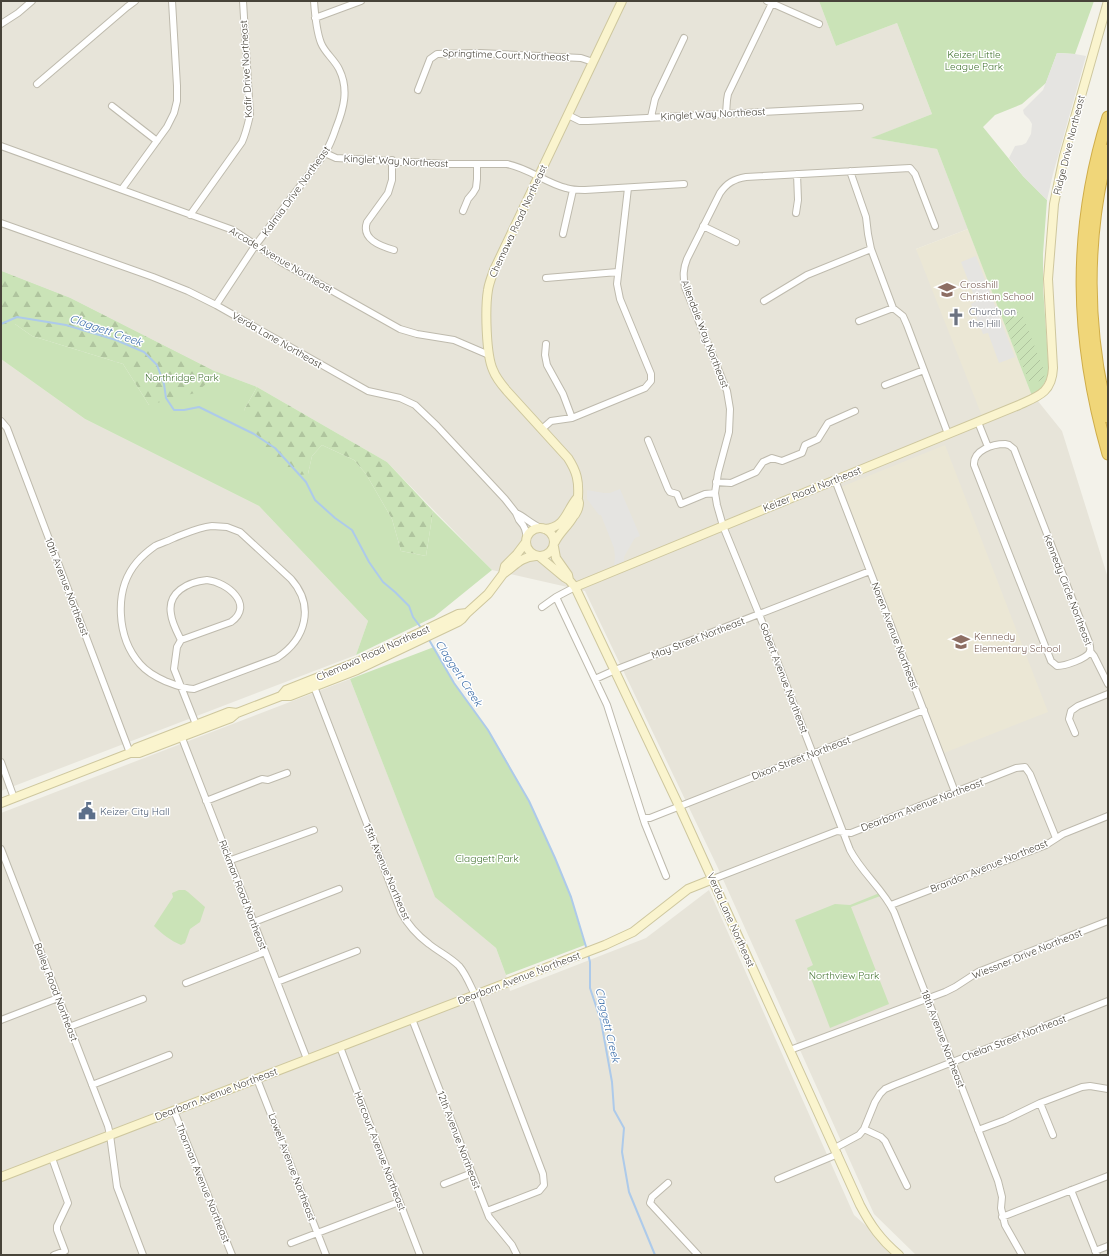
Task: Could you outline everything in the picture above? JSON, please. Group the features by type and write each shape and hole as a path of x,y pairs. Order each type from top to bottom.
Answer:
{"highway":[{"path":"1108,117 1095,162 1090,187 1084,233 1082,270 1084,334 1088,371 1108,454"},
{"path":"1108,150 1097,197 1091,276 1095,350 1102,394 1108,417"}],"street":[{"path":"1,24 18,13 32,1"},
{"path":"37,84 136,1"},
{"path":"122,189 172,119 177,101 172,1"},
{"name":"Kafir Drive Northeast","path":"190,215 242,142 249,121 250,115 243,1"},
{"name":"Kalmia Drive Northeast","path":"216,305 256,246 325,153 339,122 344,105 345,85 340,70 321,42 315,18 314,1"},
{"path":"315,18 361,1"},
{"name":"Chemawa Road Northeast","path":"554,545 562,530 574,517 579,504 578,486 574,469 568,458 500,382 492,370 489,355 487,315 488,296 494,270 622,1"},
{"name":"Ridge Drive Northeast","path":"1048,388 1051,381 1053,368 1048,279 1054,204 1070,131 1108,1"},
{"path":"726,114 726,100 728,94 770,2 819,24"},
{"path":"651,117 655,99 684,38"},
{"name":"Springtime Court Northeast","path":"418,90 430,59 437,54 498,53 581,58 593,62"},
{"path":"112,106 157,141"},
{"name":"Kinglet Way Northeast","path":"568,114 580,121 588,122 651,117 860,106"},
{"name":"Arcade Avenue Northeast","path":"1,146 233,230 280,262 400,329 417,334 454,340 489,355"},
{"name":"Kinglet Way Northeast","path":"325,153 336,158 511,165 573,190"},
{"path":"392,160 392,180 388,193 366,222 365,227 368,237 381,246 394,250"},
{"path":"463,211 468,199 474,193 476,188 476,164"},
{"name":"Allendale Way Northeast","path":"723,526 715,493 716,482 729,432 729,399 683,279 687,259 724,187 730,182 746,177 910,168 915,174 935,226"},
{"path":"850,171 866,217 871,249 893,308 903,316 907,325 948,434"},
{"path":"796,174 798,200 796,213"},
{"path":"562,234 573,190 684,184"},
{"path":"542,429 551,421 572,418 645,388 651,381 651,374 620,299 617,284 628,188"},
{"name":"Verda Lane Northeast","path":"1,223 171,284 216,305 368,391 400,398 415,405 437,426 505,499 516,513 526,530 526,539"},
{"path":"704,226 736,242"},
{"path":"764,301 807,275 871,249"},
{"path":"546,278 618,272"},
{"path":"859,321 893,308"},
{"path":"546,344 545,355 547,365 563,394 572,418"},
{"path":"885,385 924,370"},
{"name":"Keizer Road Northeast","path":"575,588 1038,397 1048,388"},
{"path":"716,482 731,483 756,472 763,462 772,458 782,462 802,453 805,445 820,437 828,423 855,410"},
{"name":"10th Avenue Northeast","path":"1,421 7,428 130,754"},
{"path":"978,422 988,447"},
{"path":"648,440 668,489 670,492 677,494 681,504 701,495 715,493"},
{"name":"Kennedy Circle Northeast","path":"1009,444 1014,449 1089,642 1090,651 1084,658 1062,666 1057,666 1051,661 974,465 975,457 978,453 988,447 1009,444"},
{"name":"Noren Avenue Northeast","path":"835,480 955,792"},
{"path":"543,528 552,534 554,545 549,554 538,556 528,550 526,539 532,530 543,528 553,527 561,522 578,498"},
{"name":"Verda Lane Northeast","path":"516,513 543,528"},
{"path":"220,526 234,529 246,537 291,579 298,588 303,599 305,612 302,630 292,645 277,658 194,689 186,689 181,687 150,673 140,665 133,655 124,632 121,618 122,596 125,582 136,563 148,551 160,544 205,527 220,526"},
{"name":"Gobert Avenue Northeast","path":"723,526 759,614 843,832"},
{"name":"Chemawa Road Northeast","path":"503,574 505,566 517,554 526,539"},
{"name":"Verda Lane Northeast","path":"554,545 556,558 568,575 569,580"},
{"name":"Chemawa Road Northeast","path":"1,803 130,754 138,753 181,734 231,718 237,713 281,696 286,690 312,684 357,670 449,623 462,620 467,613 488,594 503,574 522,559 529,556 538,556"},
{"name":"Verda Lane Northeast","path":"538,556 569,580 575,588 713,879 860,1205 869,1223 878,1236 899,1255"},
{"name":"May Street Northeast","path":"595,679 870,571"},
{"path":"181,640 170,613 171,603 175,594 182,587 207,580 219,583 233,592 237,597 240,607 235,619 231,622 181,640 177,648 174,665 175,672 198,728"},
{"path":"542,607 556,597 575,588"},
{"path":"556,597 607,705 643,818 666,876"},
{"path":"1090,651 1108,684"},
{"name":"13th Avenue Northeast","path":"312,684 393,892 407,922 429,944 460,967 466,975 475,995 544,1179 544,1185 539,1191 487,1211"},
{"path":"1075,733 1069,719 1071,711 1078,706 1108,694"},
{"name":"Dixon Street Northeast","path":"643,818 650,818 924,710"},
{"name":"Rickman Road Northeast","path":"181,734 307,1059"},
{"path":"1,762 14,798"},
{"name":"Dearborn Avenue Northeast","path":"1,1177 605,945 634,932 688,890 713,879 837,831 850,833 1016,768 1025,767 1030,774 1056,838"},
{"path":"206,801 262,779 268,780 287,773"},
{"name":"Brandon Avenue Northeast","path":"891,905 1046,845 1063,834 1108,816"},
{"path":"231,860 314,830"},
{"name":"18th Avenue Northeast","path":"843,832 854,858 891,905 998,1181 1002,1197 1002,1216 1008,1232 1022,1255"},
{"name":"Bailey Road Northeast","path":"1,849 110,1135 117,1187 143,1255"},
{"path":"254,922 339,889"},
{"name":"Wiessner Drive Northeast","path":"790,1050 927,999 955,987 978,972 1108,922"},
{"path":"277,982 357,951"},
{"path":"186,982 265,952"},
{"path":"1,1020 58,998"},
{"path":"69,1027 143,999"},
{"name":"Chelan Street Northeast","path":"778,1179 836,1151 856,1138 864,1129 875,1102 885,1089 1108,1001"},
{"name":"12th Avenue Northeast","path":"412,1019 487,1211 492,1222 512,1244 517,1255"},
{"name":"Harcourt Avenue Northeast","path":"340,1047 420,1255"},
{"path":"92,1085 170,1054"},
{"name":"Lowell Avenue Northeast","path":"257,1079 326,1255"},
{"path":"978,1130 1005,1120 1040,1103 1082,1087 1090,1086 1108,1089"},
{"path":"1040,1103 1053,1135"},
{"name":"Thorman Avenue Northeast","path":"174,1111 232,1255"},
{"path":"864,1129 881,1137 885,1141 907,1186"},
{"path":"52,1158 68,1203 57,1226 57,1230 65,1251 54,1255"},
{"path":"444,1184 472,1173"},
{"path":"1002,1216 1108,1176"},
{"path":"668,1183 652,1198 650,1203 698,1255"},
{"path":"1071,1190 1096,1253 1108,1246"},
{"path":"291,1243 399,1202"}],"shaded area":[{"path":"1,1 819,1 836,46 897,23 932,114 872,138 937,149 968,229 916,249 1062,431 1108,578 1108,1255 916,1255 874,1214 717,866 585,591 492,570 387,462 257,387 212,370 70,298 1,271"},
{"path":"1057,53 1086,56 1047,200 1023,176 1009,158 1015,146 1026,143 1031,134 1032,124 1024,114 1023,110 1043,90"},
{"path":"968,229 1032,396 982,416 916,249"},
{"path":"976,256 1015,357 999,363 988,333 983,334 971,304 976,301 961,262"},
{"path":"1,359 85,419 259,506 368,621 356,655 1,791"},
{"name":"Kennedy Elementary School","path":"945,445 1048,712 944,753 841,487"},
{"path":"620,489 640,536 635,538 633,541 624,557 624,562 614,566 614,548 601,515 599,515 587,499 587,490 610,493"},
{"path":"350,679 435,896 496,948 510,991 646,938 709,890 854,1215 899,1255 1,1255 1,813"}],"green space":[{"name":"Keizer Little League Park","path":"819,1 1094,1 1075,54 1057,53 1046,83 1022,104 995,115 983,127 1023,176 1047,200 1043,254 1043,288 1049,372 1043,386 1032,396 937,149 871,138 932,114 897,23 836,46"},
{"path":"1,271 70,298 212,370 257,387 244,410 308,474 312,456 322,445 354,460 366,474 392,519 401,551 426,556 433,511 492,570 434,617 356,655 368,621 259,506 85,419 1,359 1,324 15,324 32,336 123,364 149,405 164,384"},
{"name":"Northridge Park","path":"1,271 70,298 212,370 206,384 195,393 149,405 123,364 32,336 15,324 1,324"},
{"path":"1021,311 1045,373 1041,380 1030,384 1003,318"},
{"path":"257,387 387,462 433,511 426,556 401,551 392,519 366,474 354,460 322,445 312,456 308,474 292,476 270,455 251,426 244,410"},
{"name":"Claggett Park","path":"434,647 454,683 488,730 529,801 571,897 585,945 506,975 496,948 435,897 350,679"},
{"path":"179,890 185,890 205,907 200,922 190,929 185,943 181,945 167,937 154,926 173,897 172,893"},
{"name":"Northview Park","path":"882,892 883,895 851,907 889,1004 830,1028 807,968 813,965 795,920 835,904 850,905"}],"waterway":[{"name":"Claggett Creek","path":"1,324 17,317 66,325 116,340 144,352 157,365 164,384 166,398 174,410 199,407 254,434 275,448 306,482 315,500 335,518 352,530 369,562 383,582 409,606 413,617 422,629"},
{"name":"Claggett Creek","path":"428,638 454,683 488,730 529,801 571,897 587,950"},
{"name":"Claggett Creek","path":"588,954 590,962 590,988 601,1021 612,1082 614,1110 624,1128 622,1152 629,1192 655,1255"}],"place":[{"name":"Crosshill Christian School","path":"947,290"},
{"name":"Church on the Hill","path":"956,317"},
{"name":"Kennedy Elementary School","path":"961,642"},
{"name":"Keizer City Hall","path":"87,811"}]}
